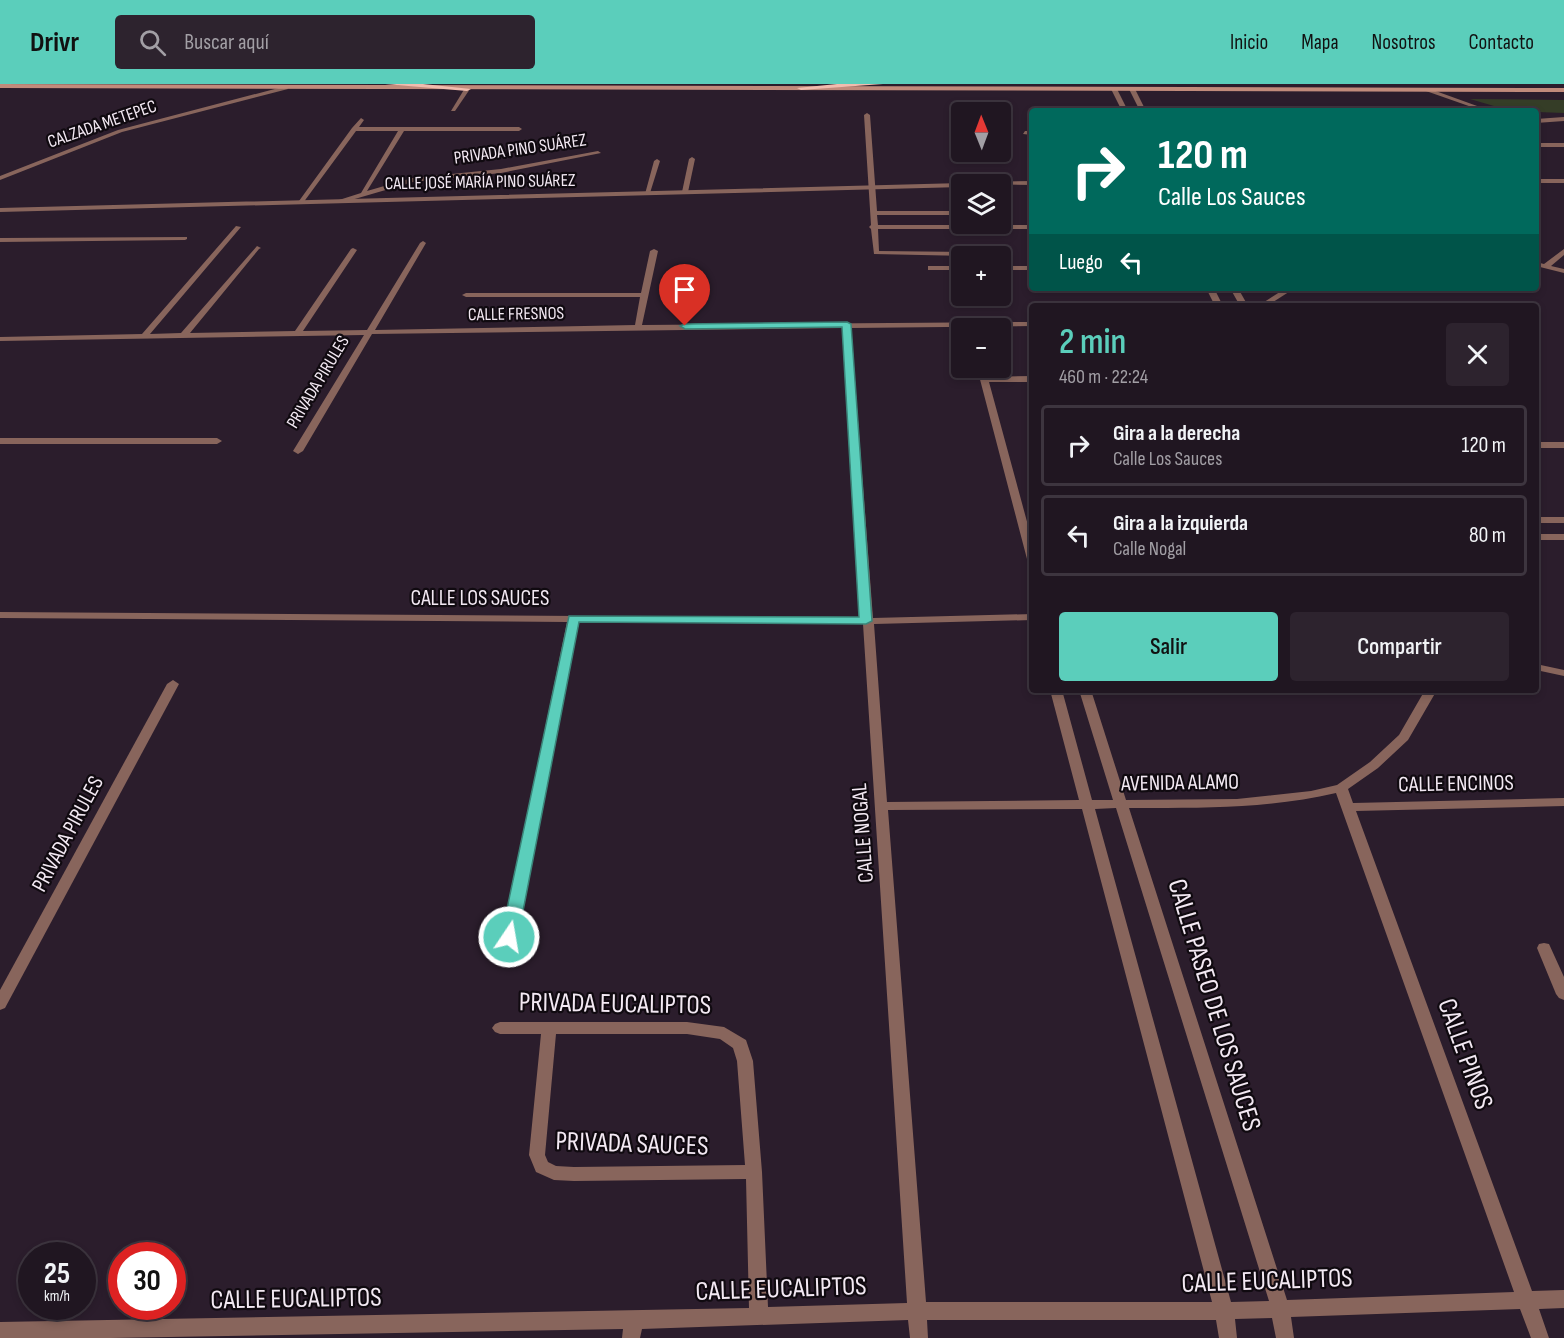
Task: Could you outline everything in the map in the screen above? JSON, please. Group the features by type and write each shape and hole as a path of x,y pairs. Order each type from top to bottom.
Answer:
{"highway":[{"path":"389,84 467,89"},
{"path":"801,88 879,84"}],"main road":[{"path":"0,86 467,89 1564,90"}],"street":[{"name":"CALZADA METEPEC","path":"0,178 120,131 286,88"},
{"path":"453,110 467,89"},
{"path":"1114,89 1124,108"},
{"path":"1132,89 1142,108"},
{"path":"1428,90 1479,108"},
{"path":"867,116 872,227 876,253 951,254"},
{"path":"1539,121 1564,119"},
{"path":"301,202 361,120"},
{"path":"354,129 519,129"},
{"path":"363,192 402,129"},
{"path":"1539,145 1564,145"},
{"name":"PRIVADA PINO SUÁREZ","path":"340,201 363,192 411,180 501,171 598,153"},
{"path":"685,192 692,159"},
{"path":"647,193 657,161"},
{"path":"1539,181 1564,181"},
{"path":"1011,183 1029,183"},
{"name":"CALLE JOSÉ MARÍA PINO SUÁREZ","path":"0,210 951,185"},
{"path":"872,213 951,213"},
{"path":"144,336 238,227"},
{"path":"872,227 1029,227"},
{"path":"0,240 185,238"},
{"name":"PRIVADA PIRULES","path":"298,451 423,243"},
{"path":"184,335 257,248"},
{"path":"298,333 353,250"},
{"path":"638,327 654,251"},
{"path":"1546,266 1564,251"},
{"path":"1539,265 1564,271"},
{"path":"931,268 951,268"},
{"path":"1011,268 1029,268"},
{"path":"1267,303 1286,291"},
{"path":"466,295 645,295"},
{"name":"CALLE FRESNOS","path":"0,339 847,324 951,326"},
{"name":"CALLE NOGAL","path":"847,324 866,621 883,806 919,1338"},
{"name":"CALLE FRESNOS","path":"1011,325 1029,324"},
{"path":"1029,379 984,380 1029,548"},
{"path":"0,441 217,441"},
{"path":"1539,445 1564,445"},
{"path":"1539,520 1564,520"},
{"path":"1539,537 1564,537"},
{"name":"CALLE LOS SAUCES","path":"0,615 866,621 1029,617"},
{"path":"509,937 573,618"},
{"path":"1539,668 1564,673"},
{"name":"PRIVADA PIRULES","path":"0,1004 172,684"},
{"path":"1057,693 1224,1311 1228,1338"},
{"name":"CALLE PASEO DE LOS SAUCES","path":"1086,693 1280,1308 1286,1338"},
{"name":"AVENIDA ALAMO","path":"883,806 1086,806 1274,801 1341,788 1374,765 1404,737 1429,693"},
{"name":"CALLE PINOS","path":"1341,788 1540,1338"},
{"name":"CALLE ENCINOS","path":"1349,807 1564,802"},
{"path":"1544,948 1564,994"},
{"name":"PRIVADA EUCALIPTOS","path":"500,1028 687,1028 724,1033 740,1044 745,1061 754,1172 759,1317"},
{"name":"PRIVADA SAUCES","path":"549,1028 537,1155 542,1167 554,1173 574,1174 754,1172"},
{"name":"CALLE EUCALIPTOS","path":"0,1331 32,1334 632,1329 759,1317 917,1311 1224,1311 1564,1299"}],"green space":[{"path":"1470,99 1564,100 1564,113 1539,112 1539,108 1501,108"}],"route":[{"path":"509,937 573,618 866,621 847,324 685,326"}]}
